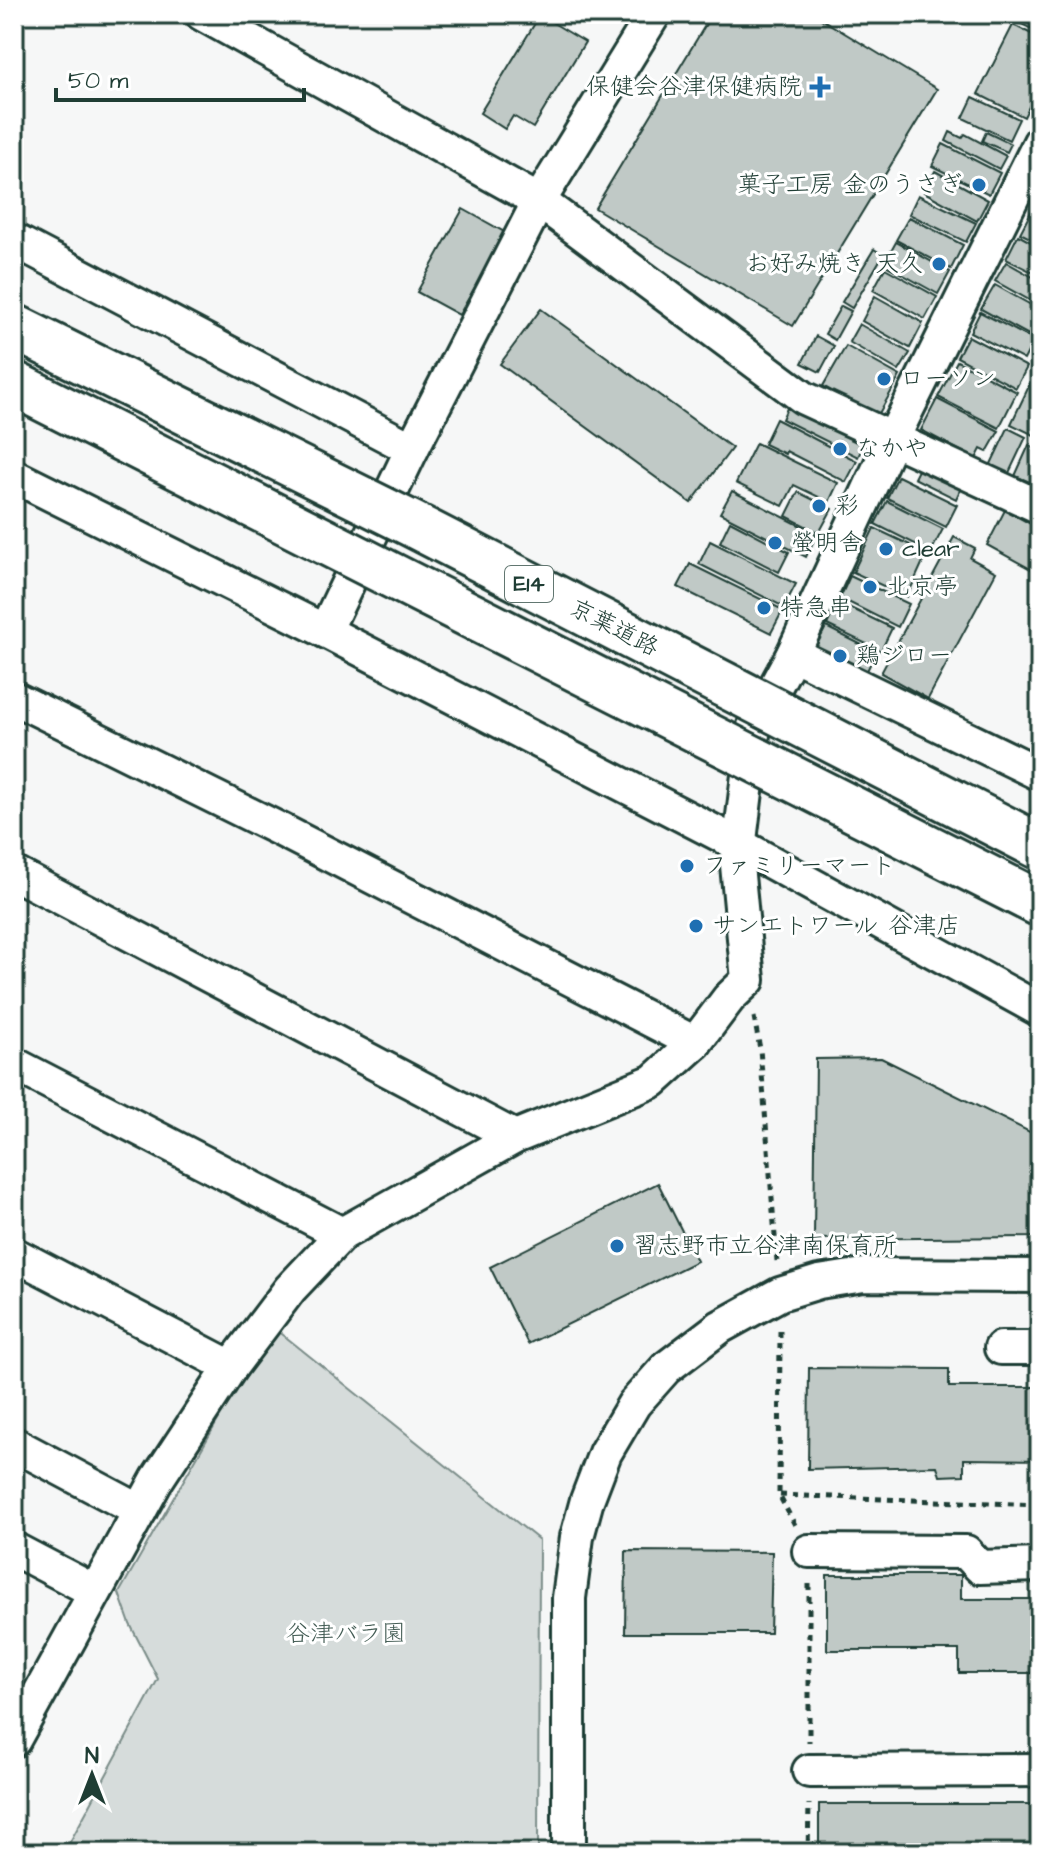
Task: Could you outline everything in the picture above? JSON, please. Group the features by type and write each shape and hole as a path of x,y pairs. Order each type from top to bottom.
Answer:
{"highway":[{"name":"京葉道路","path":"14,327 412,524 1040,847"},
{"name":"E14","path":"14,384 1040,904"}],"street":[{"path":"202,14 539,201 804,398 1040,507"},
{"path":"325,631 412,449 539,201 654,14"},
{"path":"14,1740 140,1511 231,1367 290,1289 342,1234 515,1137 653,1081 695,1043 729,998 748,980 737,865 754,726 793,654 892,440 1040,142"},
{"path":"14,240 412,449"},
{"path":"14,476 325,631 738,844 1040,1010"},
{"path":"793,654 1040,774"},
{"path":"14,698 281,830 695,1043"},
{"path":"14,873 515,1137"},
{"path":"14,1064 342,1234"},
{"path":"14,1254 231,1367"},
{"path":"569,1853 569,1598 577,1537 605,1453 634,1404 666,1368 720,1327 780,1294 819,1282 864,1275 1040,1276"},
{"path":"1001,1348 1040,1348"},
{"path":"14,1444 140,1511"},
{"path":"14,1549 94,1591"},
{"path":"809,1551 966,1552 980,1567 1040,1565"},
{"path":"809,1771 1040,1770"}],"path":[{"path":"748,980 760,1049 780,1294"},
{"path":"779,1495 1040,1505"}],"green space":[{"name":"谷津バラ園","path":"272,1326 539,1540 538,1853 64,1853 158,1679 130,1624 119,1593"}],"building":[{"path":"712,14 813,14 937,89 793,326 595,208"},
{"path":"1015,14 1040,14 1040,33 1013,20"},
{"path":"540,15 585,42 533,128 513,116 505,129 480,113"},
{"path":"1013,25 1040,38 1040,84 1024,117 978,94"},
{"path":"973,97 1019,119 1009,140 963,118"},
{"path":"950,132 962,138 965,134 1006,156 999,169 946,141"},
{"path":"986,132 1011,144 1007,152 982,141"},
{"path":"943,144 1000,173 989,194 932,166"},
{"path":"935,171 988,200 977,221 924,192"},
{"path":"918,195 976,223 966,242 909,214"},
{"path":"463,209 506,233 459,315 417,292"},
{"path":"1032,210 1040,214 1040,243 1020,233"},
{"path":"909,217 963,245 951,269 896,240"},
{"path":"1018,235 1040,247 1040,276 1006,259"},
{"path":"896,242 950,272 938,294 884,264"},
{"path":"874,249 883,255 852,308 842,302"},
{"path":"1006,262 1040,281 1040,306 995,281"},
{"path":"885,268 937,297 925,319 873,290"},
{"path":"995,285 1040,310 1038,340 981,309"},
{"path":"875,296 923,323 910,348 862,321"},
{"path":"841,306 851,311 835,340 825,334"},
{"path":"541,309 732,448 691,503 500,364"},
{"path":"980,312 1034,340 1024,360 970,332"},
{"path":"859,324 910,353 899,371 849,342"},
{"path":"816,336 834,346 820,372 802,363"},
{"path":"968,336 1027,367 1016,388 957,357"},
{"path":"846,346 900,376 877,417 823,386"},
{"path":"1040,359 1040,382 1031,379"},
{"path":"957,361 1017,392 999,428 938,397"},
{"path":"1030,384 1040,388 1040,438 1011,424"},
{"path":"937,399 999,431 987,452 981,449 976,459 921,430"},
{"path":"787,408 864,444 858,457 782,419"},
{"path":"776,419 857,461 846,482 786,451 785,454 764,444"},
{"path":"1008,428 1026,437 1008,475 990,466"},
{"path":"756,443 838,483 829,502 794,485 783,506 736,483"},
{"path":"1029,445 1040,450 1040,486 1015,476"},
{"path":"920,466 961,488 956,499 914,478"},
{"path":"898,476 957,505 946,527 887,498"},
{"path":"732,491 817,534 806,557 720,513"},
{"path":"798,492 832,509 819,533 786,516"},
{"path":"887,501 943,529 931,552 875,524"},
{"path":"1005,510 1040,529 1040,565 1036,572 987,545"},
{"path":"730,521 789,552 779,572 720,542"},
{"path":"874,528 927,553 907,597 853,572"},
{"path":"954,537 975,548 970,558 996,572 928,699 881,673"},
{"path":"710,541 796,584 784,607 699,564"},
{"path":"690,564 783,610 771,633 678,587"},
{"path":"850,576 909,604 898,627 840,598"},
{"path":"838,602 892,628 881,651 827,625"},
{"path":"826,627 876,652 866,673 815,648"},
{"path":"881,1058 1040,1137 1040,1237 814,1239 816,1059"},
{"path":"658,1183 697,1261 528,1344 490,1267"},
{"path":"809,1368 949,1369 949,1387 1040,1387 1040,1460 964,1459 964,1475 940,1476 937,1466 808,1469"},
{"path":"626,1551 772,1552 770,1633 625,1633"},
{"path":"827,1575 961,1575 961,1599 1040,1599 1040,1673 959,1673 959,1650 827,1650"},
{"path":"819,1804 1040,1804 1040,1853 819,1853"},
{"path":"618,1848 774,1849 774,1853 618,1853"}],"place":[{"name":"保健会谷津保健病院","path":"820,87"},
{"name":"菓子工房 金のうさぎ","path":"979,185"},
{"name":"お好み焼き 天久","path":"939,264"},
{"name":"ローソン","path":"884,379"},
{"name":"なかや","path":"840,449"},
{"name":"彩","path":"819,506"},
{"name":"螢明舎","path":"775,543"},
{"name":"clear","path":"886,549"},
{"name":"北京亭","path":"870,587"},
{"name":"特急串","path":"764,608"},
{"name":"鶏ジロー","path":"840,656"},
{"name":"ファミリーマート","path":"687,866"},
{"name":"サンエトワール 谷津店","path":"696,926"},
{"name":"習志野市立谷津南保育所","path":"617,1246"}]}
